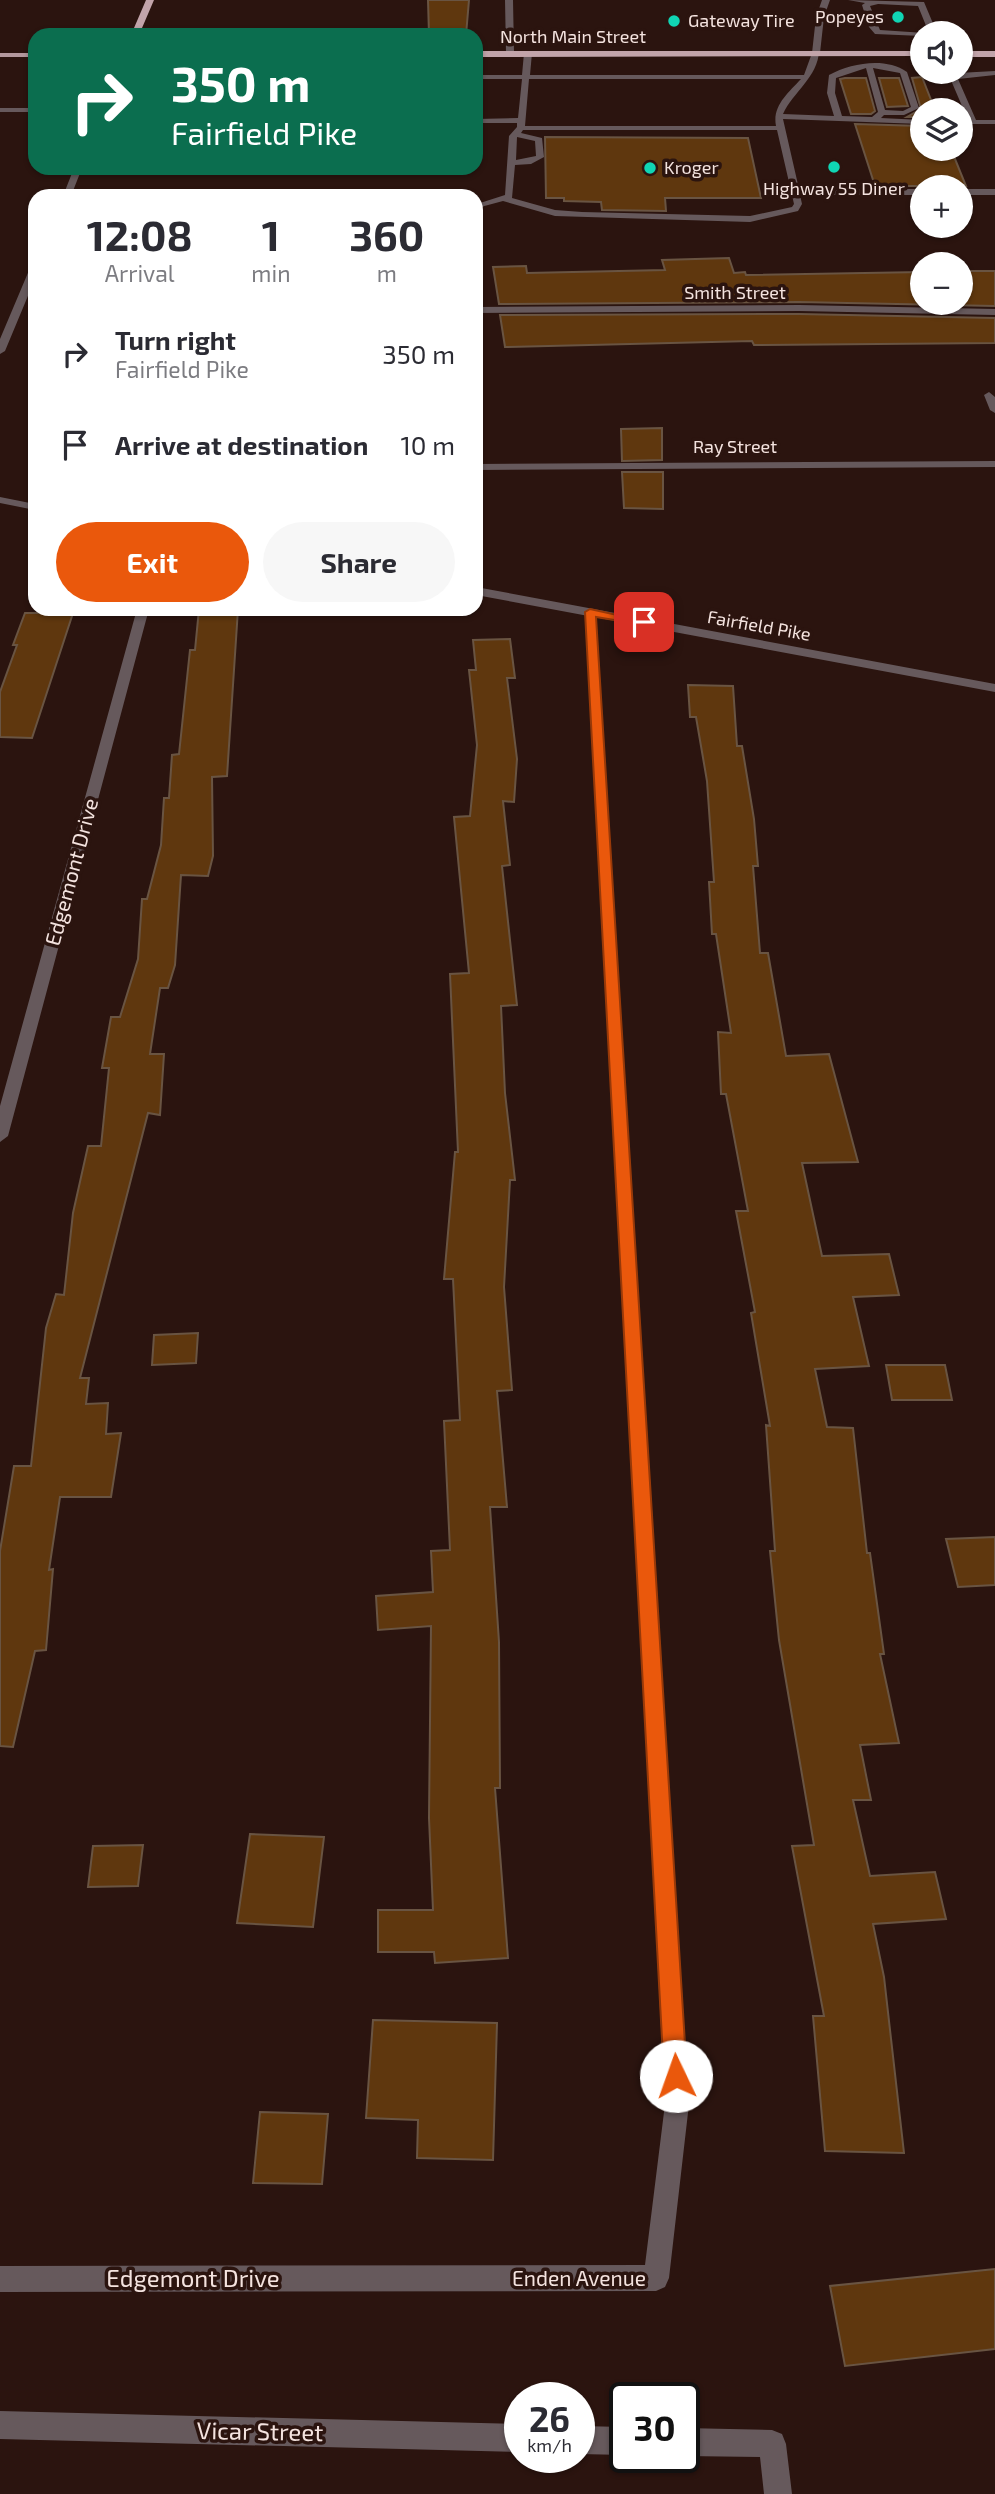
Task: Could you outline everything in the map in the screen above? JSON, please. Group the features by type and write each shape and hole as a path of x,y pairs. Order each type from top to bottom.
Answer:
{"highway":[{"path":"138,28 150,0"},
{"name":"North Main Street","path":"483,54 910,54"},
{"path":"973,54 995,54"}],"main road":[{"path":"0,55 28,55"}],"street":[{"path":"509,0 510,53"},
{"path":"483,205 505,199 555,213 750,219 795,209 798,204 778,116 785,101 807,77 816,53 820,17 826,0"},
{"path":"852,0 921,4 928,21"},
{"path":"883,1 866,5 873,27 878,32 910,33"},
{"path":"505,199 509,195 511,163 520,127 528,53"},
{"path":"869,66 882,112"},
{"path":"839,120 831,93 832,77 840,72 869,66 903,72 915,104 911,111 882,112 873,121"},
{"path":"963,98 954,78 958,75 995,73"},
{"path":"483,76 807,77"},
{"path":"0,110 28,110"},
{"path":"778,116 910,122"},
{"path":"483,122 520,127 780,128"},
{"path":"973,122 995,122"},
{"path":"511,163 528,162 540,157 539,140 520,127"},
{"path":"795,192 910,192"},
{"path":"973,192 995,192"},
{"path":"0,351 28,286"},
{"name":"Smith Street","path":"483,310 799,308 995,312"},
{"path":"989,395 995,410"},
{"name":"Ray Street","path":"483,467 995,464"},
{"path":"0,499 28,505"},
{"name":"Fairfield Pike","path":"483,592 995,688"},
{"name":"Enden Avenue","path":"385,2280 656,2278 677,2104 590,612"},
{"name":"Edgemont Drive","path":"0,1136 141,616"},
{"name":"Edgemont Drive","path":"0,2279 385,2280"},
{"name":"Vicar Street","path":"0,2425 504,2438"},
{"path":"700,2442 772,2444 778,2494"}],"building":[{"path":"428,0 469,0 467,28 429,28"},
{"path":"866,78 875,111 871,114 851,114 840,79"},
{"path":"879,78 899,78 908,106 887,107"},
{"path":"914,84 925,84 930,98 918,98"},
{"path":"855,124 910,126 910,161 956,161 962,175 910,175 910,186 875,186"},
{"name":"Kroger","path":"545,137 748,138 761,198 665,198 666,211 602,210 601,202 546,198"},
{"path":"729,258 734,273 745,272 746,275 910,272 910,304 799,302 499,304 493,267 526,266 527,273 665,270 662,260"},
{"path":"973,271 995,271 995,306 973,306"},
{"path":"799,314 995,318 995,343 754,345 752,341 505,347 500,315"},
{"path":"662,428 662,460 622,461 621,429"},
{"path":"622,472 663,472 663,509 624,508"},
{"path":"25,613 28,613 28,616 72,616 32,738 0,737 0,692 17,645 13,645"},
{"path":"198,616 238,616 227,776 212,777 213,856 208,876 181,875 175,965 168,988 160,988 150,1054 164,1054 160,1115 148,1113 80,1378 89,1378 86,1404 108,1403 106,1434 121,1433 111,1497 60,1497 49,1570 53,1569 46,1650 35,1651 13,1747 0,1746 0,1551 14,1466 31,1466 46,1328 56,1294 64,1295 73,1213 88,1146 101,1146 109,1068 102,1068 111,1017 120,1017 138,959 142,899 147,899 161,845 164,798 169,798 172,755 179,754 190,650 195,650"},
{"path":"510,639 515,678 507,678 517,759 514,802 503,801 510,865 502,866 517,1005 501,1006 505,1093 515,1180 510,1180 504,1287 512,1390 497,1391 507,1507 490,1507 499,1642 500,1788 495,1788 508,1958 435,1963 434,1952 378,1952 378,1910 433,1910 429,1818 431,1626 378,1630 376,1596 433,1592 431,1551 450,1550 444,1421 460,1420 453,1279 444,1279 455,1152 458,1152 450,974 469,973 454,817 470,816 477,745 469,670 476,670 473,640"},
{"path":"688,685 733,686 737,746 742,746 754,819 758,866 753,866 760,953 768,953 786,1056 829,1054 858,1162 802,1163 822,1256 889,1254 899,1295 853,1297 869,1366 815,1369 827,1427 853,1428 867,1553 870,1553 884,1654 880,1654 899,1743 860,1745 871,1800 853,1800 870,1876 935,1872 946,1919 873,1924 884,1977 904,2153 825,2151 813,2016 824,2016 792,1846 814,1845 779,1640 770,1551 775,1551 766,1425 770,1426 751,1313 755,1312 736,1211 748,1211 726,1094 721,1094 718,1032 731,1033 716,934 712,934 709,882 714,882 707,781 696,717 690,717"},
{"path":"198,1333 196,1363 152,1365 154,1335"},
{"path":"886,1365 945,1365 952,1400 892,1400"},
{"path":"995,1537 995,1585 958,1587 946,1539"},
{"path":"250,1834 324,1837 313,1927 237,1923"},
{"path":"143,1845 138,1886 88,1887 93,1846"},
{"path":"373,2020 497,2023 493,2160 417,2158 418,2120 366,2118"},
{"path":"260,2112 328,2114 322,2184 253,2183"},
{"path":"995,2269 995,2349 845,2366 830,2286"}],"place":[{"name":"Popeyes","path":"898,17"},
{"name":"Gateway Tire","path":"674,21"},
{"name":"Highway 55 Diner","path":"834,167"},
{"name":"Kroger","path":"650,168"}],"route":[{"path":"644,622 590,612 676,2076"}]}
